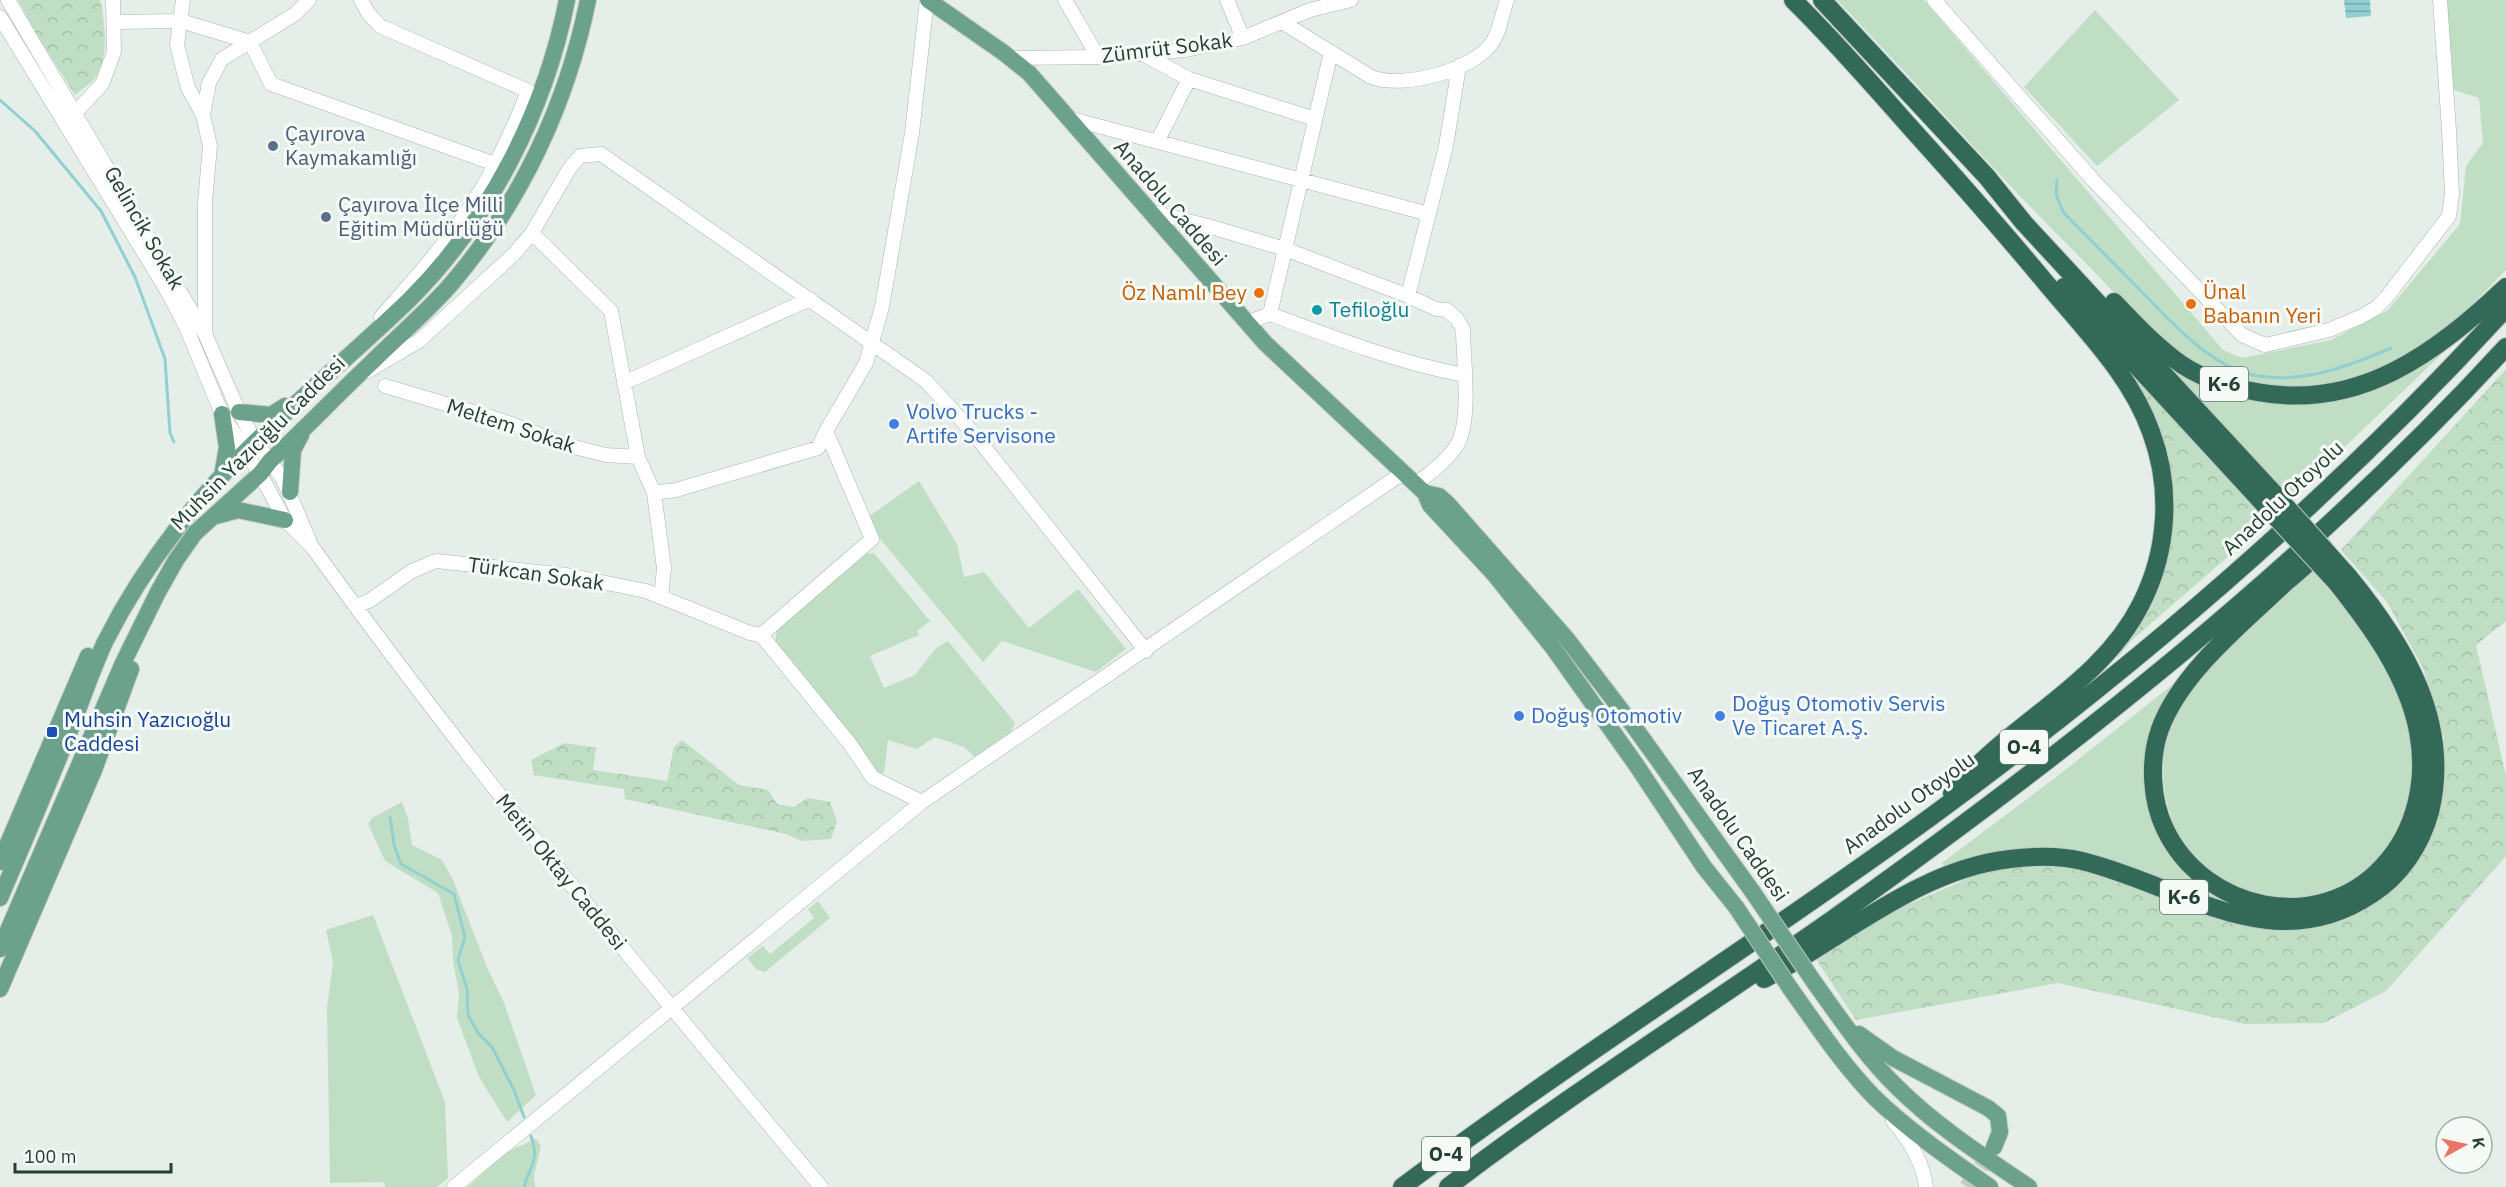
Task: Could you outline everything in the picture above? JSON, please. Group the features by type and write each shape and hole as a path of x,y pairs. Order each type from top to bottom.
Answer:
{"highway":[{"path":"1793,0 2016,245 2109,359 2151,431 2164,487 2162,541 2150,582 2128,626 2086,674 1971,769 1934,815"},
{"path":"1822,0 1987,177"},
{"name":"K-6","path":"1891,105 2266,495"},
{"name":"K-6","path":"1987,177 2045,230 2123,311 2174,359 2200,374 2243,390 2277,396 2312,396 2362,386 2411,362 2442,341 2506,287"},
{"name":"K-6","path":"1673,1028 1788,967 1838,933 1888,904 1942,878 1985,863 2029,857 2079,860 2150,883 2197,903 2252,919 2278,921 2325,917 2346,909 2379,889 2409,859 2428,820 2435,781 2434,741 2426,705 2408,660 2377,611 2342,579 2266,495 2024,223 1987,177"},
{"name":"Anadolu Otoyolu","path":"1402,1187 1489,1122 1704,977 1934,815 2164,636 2373,446 2506,308"},
{"name":"O-4","path":"1448,1187 1503,1145 1856,902 2082,735 2182,654 2384,474 2506,347"},
{"name":"K-6","path":"2342,579 2402,682 2412,710 2421,758 2416,809 2394,852 2382,867 2351,890 2316,904 2283,906 2250,902 2234,897 2200,876 2186,862 2171,841 2157,804 2153,775 2159,730 2177,696 2206,660 2319,552 2384,474"}],"main road":[{"name":"Muhsin Yazıcığlu Caddesi","path":"0,898 105,642 141,580 178,527 249,446 410,298 464,236 484,207 518,145 538,100 552,64 567,0"},
{"name":"Muhsin Yazıcığlu Caddesi","path":"0,949 123,663 158,592 189,542 446,290 497,224 551,124 580,42 590,0"},
{"name":"Anadolu Caddesi","path":"927,0 1011,58 1041,86 1246,323 1290,368 1415,483 1430,505 1494,574 1554,649 1617,737 1704,867 1736,907 1830,1046 1875,1098 1924,1139 1990,1187"},
{"path":"239,412 271,415 301,397"},
{"path":"222,414 227,447 222,478"},
{"path":"290,492 293,450 303,430"},
{"name":"Anadolu Caddesi","path":"1415,483 1439,496 1448,504 1567,639 1635,728 1814,982 1877,1066 1917,1105 1968,1145 2029,1187"},
{"path":"212,517 238,510 285,520"},
{"path":"0,862 102,627 111,611 141,580"},
{"path":"0,988 102,751 158,592"},
{"path":"1842,1021 1893,1058 1988,1108 1998,1116 2000,1132 1994,1147"}],"street":[{"name":"Gelincik Sokak","path":"9,0 205,334 239,412 260,474"},
{"path":"76,112 102,84 114,52 113,0"},
{"path":"183,0 177,45 188,88 203,115 210,146 205,202 207,376"},
{"path":"203,115 209,83 222,59 295,14 309,0"},
{"name":"Muhsin Yazıcığlu Caddesi","path":"352,351 459,224 495,164 514,127 528,91 389,31 380,26 368,13 361,0"},
{"path":"654,493 676,490 818,448 866,363 882,307 912,133 927,0"},
{"path":"1065,0 1098,57"},
{"path":"1227,0 1243,38"},
{"name":"Zümrüt Sokak","path":"1011,58 1098,57 1186,50 1243,38 1282,22 1308,5 1351,0"},
{"path":"1282,22 1371,77 1383,82 1405,82 1459,66 1482,55 1493,42 1507,0"},
{"path":"1934,0 2093,180 2242,335 2265,345 2329,330 2376,308 2449,216 2452,194 2439,0"},
{"name":"Gelincik Sokak","path":"0,17 166,289 186,327 222,414 249,446 270,461"},
{"path":"114,22 181,21 250,42 271,84 495,164"},
{"path":"1270,314 1331,52"},
{"path":"1143,54 1189,79 1315,119"},
{"path":"1408,296 1446,146 1459,66"},
{"path":"1158,140 1189,79"},
{"path":"1068,118 1158,140 1301,181 1429,214"},
{"path":"353,381 419,341 514,254 532,233 569,170 580,156 601,154 926,381 968,426 1146,651"},
{"path":"454,1187 922,802 1146,651 1415,483 1444,461 1461,438 1465,428 1466,410 1463,329 1457,319 1447,310 1436,309 1285,249 1148,211"},
{"path":"532,233 611,311 626,382 638,457 654,493 664,568 661,597"},
{"path":"626,382 810,299"},
{"path":"1246,323 1270,314 1354,346 1431,369 1464,375"},
{"name":"Meltem Sokak","path":"385,386 500,420 570,446 606,455 638,457"},
{"path":"826,431 872,539 761,635 850,744 873,778 922,802"},
{"name":"Metin Oktay Caddesi","path":"270,461 290,492 313,548"},
{"name":"Metin Oktay Caddesi","path":"260,474 285,520 313,548 473,763 671,1008 821,1187"},
{"name":"Türkcan Sokak","path":"355,606 369,601 412,571 436,561 567,575 646,591 750,633 761,635"},
{"path":"1875,1098 1907,1138 1924,1173 1926,1187"}],"green space":[{"path":"18,0 100,0 105,48 101,67 95,78 75,95 35,32"},
{"path":"1837,0 1924,0 2223,350 2242,358 2331,340 2388,310 2460,224 2466,166 2483,143 2479,98 2451,89 2444,0 2506,0 2506,270 2443,331 2401,357 2368,372 2335,382 2300,386 2266,385 2233,377 2200,364 2168,343 2119,298"},
{"path":"2095,10 2179,100 2097,166 2024,87"},
{"path":"2101,337 2268,522 2132,640 2117,658 2116,654 2172,504"},
{"path":"2439,352 2441,355 2291,498 2161,358 2279,402 2281,405 2326,402 2364,392 2401,376"},
{"path":"2506,369 2506,621 2476,645 2506,776 2506,856 2386,991 2324,1023 2245,1024 2058,983 1856,1020 1814,956 1866,923 1983,872 2030,864 2088,870 2228,921 2291,928 2347,919 2386,896 2409,872 2439,809 2444,737 2423,668 2387,602 2341,550"},
{"path":"919,481 957,544 964,577 984,572 1029,628 1078,589 1126,649 1096,672 1002,641 983,662 876,534 868,517"},
{"path":"874,553 930,621 917,631 919,635 870,656 884,688 915,675 936,648 948,641 1015,723 1011,732 975,757 964,747 935,737 917,749 888,740 884,773 878,774 775,644 777,628 866,554"},
{"path":"2313,570 2360,629 2390,676 2402,704 2408,726 2413,763 2411,786 2402,819 2387,846 2367,868 2343,884 2316,894 2286,897 2255,892 2224,880 2196,858 2182,840 2168,807 2163,765 2166,743 2173,723 2184,702 2199,682 2216,661"},
{"path":"2176,682 2161,708 2161,837 2173,856 2188,873 2224,901 2221,905 2142,871 2103,858 2072,852 1944,867 1942,863 2055,778"},
{"path":"682,740 739,785 768,790 777,804 794,807 808,798 830,802 837,821 831,839 802,841 786,834 625,799 624,789 534,775 531,760 564,743 596,748 593,770 667,781 674,747"},
{"path":"402,802 408,819 412,845 442,860 453,880 487,967 504,1003 536,1095 507,1122 479,1077 457,1018 459,994 453,960 452,936 438,893 385,861 368,824 372,818"},
{"path":"818,901 830,918 765,972 757,970 747,958 763,946 770,954 814,918 808,909"},
{"path":"373,915 445,1102 448,1178 437,1187 385,1187 384,1182 330,1183 327,1008 333,962 326,930"},
{"path":"536,1139 541,1146 534,1176 535,1187 468,1187 506,1152"}],"water":[{"path":"2344,0 2370,0 2371,16 2346,18"}],"waterway":[{"path":"0,100 35,131 101,211 135,277 165,359 170,433 174,442"},
{"path":"2057,180 2056,195 2063,212 2185,335 2224,364 2256,376 2296,377 2355,363 2391,348"},
{"path":"390,817 394,845 401,864 454,894 465,937 458,960 467,989 468,1015 478,1033 492,1047 514,1090 524,1117"},
{"path":"524,1187 535,1151 531,1136"}],"tunnel":[{"path":"1967,1187 1994,1148"}],"place":[{"name":"Çayırova Kaymakamlığı","path":"273,146"},
{"name":"Çayırova İlçe Milli Eğitim Müdürlüğü","path":"326,217"},
{"name":"Öz Namlı Bey","path":"1259,293"},
{"name":"Ünal Babanın Yeri","path":"2191,304"},
{"name":"Tefiloğlu","path":"1317,310"},
{"name":"Volvo Trucks - Artife Servisone","path":"894,424"},
{"name":"Doğuş Otomotiv","path":"1519,716"},
{"name":"Doğuş Otomotiv Servis Ve Ticaret A.Ş.","path":"1720,716"},
{"name":"Muhsin Yazıcıoğlu Caddesi","path":"52,732"}]}
